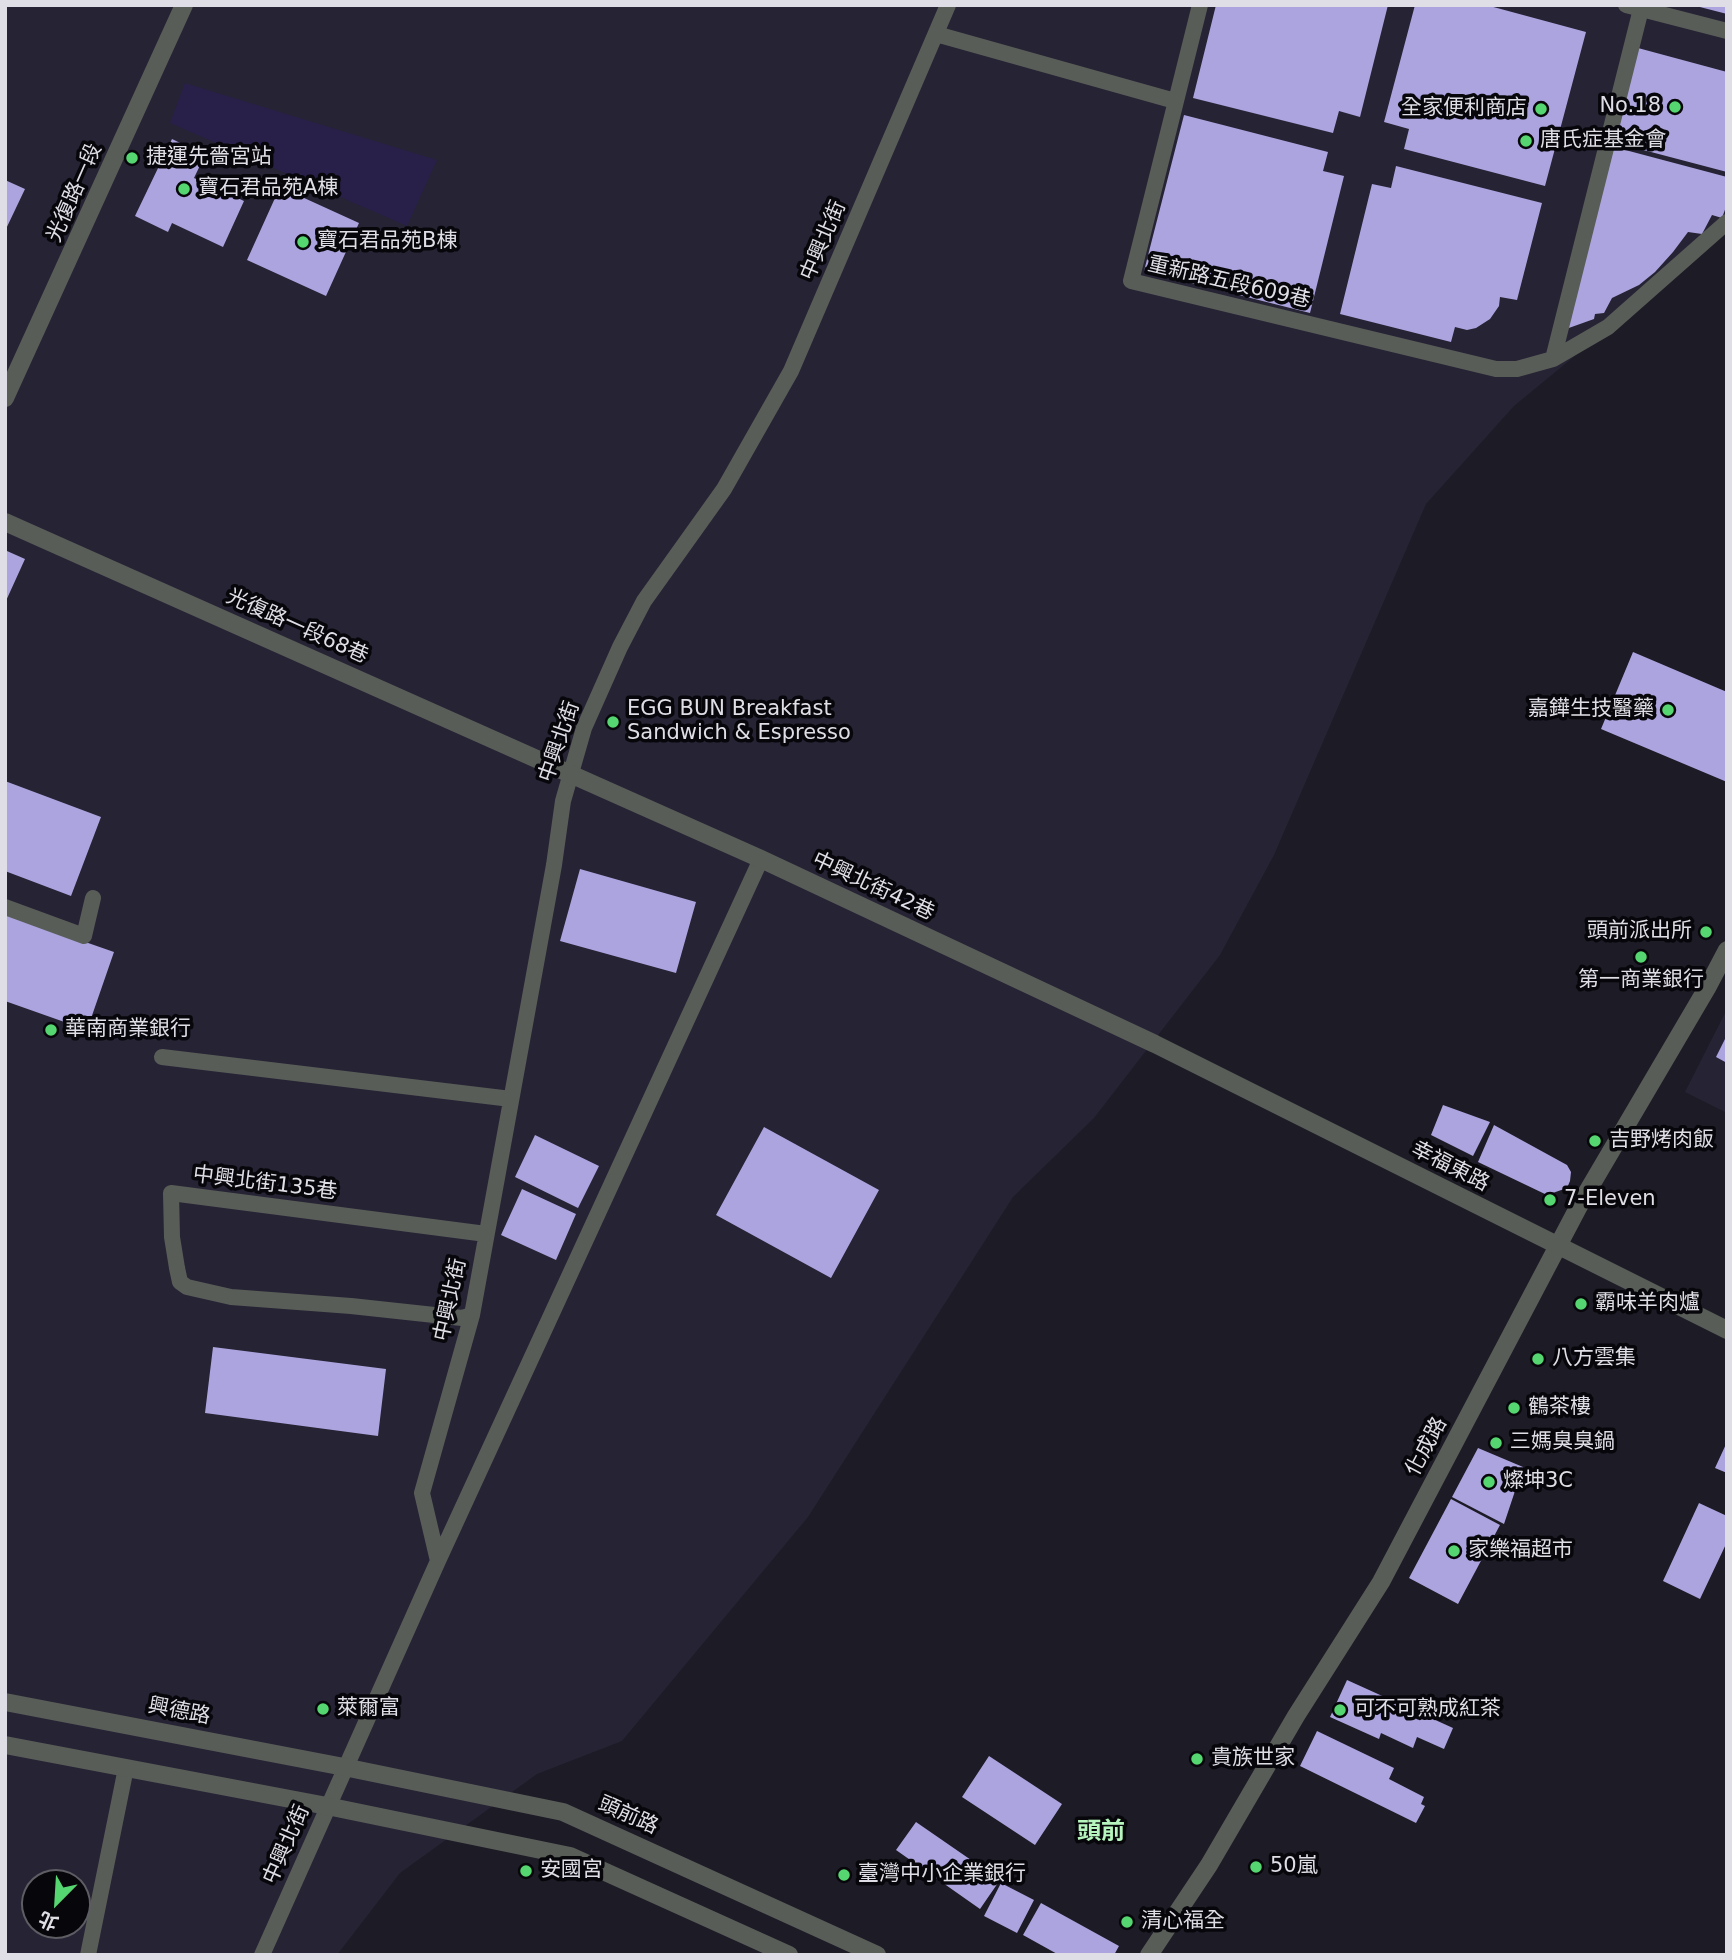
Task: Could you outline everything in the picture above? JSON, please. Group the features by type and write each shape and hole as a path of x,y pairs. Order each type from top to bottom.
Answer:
{"street":[{"name":"光復路一段","path":"5,398 184,5"},
{"name":"中興北街","path":"438,1561 422,1493 472,1315 554,865 563,801 584,728 644,601 724,489 791,371 948,5"},
{"name":"重新路五段609巷","path":"1200,5 1130,281 1496,369 1517,369 1553,359 1608,327 1727,222"},
{"path":"1553,359 1634,7 1727,31"},
{"path":"936,34 1175,101"},
{"name":"光復路一段68巷","path":"5,522 570,773"},
{"name":"中興北街42巷","path":"570,773 761,859 1154,1044"},
{"name":"中興北街","path":"262,1955 344,1767 761,859"},
{"path":"5,907 84,936 93,898"},
{"name":"化成路","path":"1149,1955 1209,1866 1296,1716 1381,1582 1591,1185 1727,950"},
{"name":"幸福東路","path":"1154,1044 1727,1330"},
{"path":"162,1056 511,1099"},
{"name":"中興北街135巷","path":"472,1315 462,1318 230,1297 187,1287 180,1282 175,1258 171,1193 486,1234"},
{"name":"興德路","path":"5,1702 344,1767"},
{"path":"6,1747 327,1806 570,1856 789,1955"},
{"name":"頭前路","path":"344,1767 564,1812 877,1955"},
{"path":"88,1955 126,1768"}],"shaded area":[{"path":"5,5 1727,5 1727,231 1514,406 1426,504 1274,855 1220,955 1094,1118 1013,1197 808,1517 622,1741 537,1774 400,1873 337,1955 5,1955"},
{"path":"185,83 437,160 407,226 170,123"},
{"path":"1727,1009 1727,1113 1685,1092"}],"building":[{"path":"1216,5 1388,5 1360,117 1339,111 1333,133 1193,98"},
{"path":"1415,5 1486,5 1586,32 1545,186 1404,149 1409,129 1384,122"},
{"path":"1727,5 1727,14 1696,6"},
{"name":"No.18","path":"1638,48 1727,72 1727,172 1613,142"},
{"path":"1184,115 1328,152 1323,171 1344,176 1310,313 1144,271"},
{"name":"寶石君品苑A棟","path":"172,139 205,155 194,178 244,201 223,247 172,223 168,232 135,216"},
{"path":"1614,147 1727,177 1727,204 1722,218 1712,215 1702,234 1688,232 1655,272 1639,285 1612,298 1604,313 1595,314 1594,319 1566,329"},
{"path":"1396,166 1542,203 1517,300 1500,297 1499,306 1490,319 1476,328 1467,330 1455,327 1451,342 1340,314 1372,184 1391,188"},
{"path":"5,180 25,189 5,231"},
{"name":"寶石君品苑B棟","path":"280,187 359,223 326,296 247,260"},
{"path":"5,552 25,559 5,603"},
{"name":"嘉鏵生技醫藥","path":"1633,652 1727,692 1727,782 1601,729"},
{"path":"5,781 101,817 71,896 5,871"},
{"path":"580,869 696,902 676,973 560,941"},
{"path":"5,914 114,952 87,1030 5,1001"},
{"path":"1727,1035 1727,1063 1716,1057"},
{"path":"1443,1105 1490,1122 1473,1156 1431,1135"},
{"path":"1494,1125 1567,1165 1571,1172 1567,1188 1547,1195 1478,1162"},
{"path":"764,1127 879,1190 831,1278 716,1215"},
{"path":"535,1135 599,1166 578,1208 515,1177"},
{"path":"522,1189 576,1214 556,1260 501,1235"},
{"path":"213,1347 386,1369 378,1436 205,1413"},
{"path":"1727,1442 1727,1473 1715,1468"},
{"name":"燦坤3C","path":"1478,1448 1523,1467 1504,1524 1452,1497"},
{"name":"家樂福超市","path":"1451,1499 1500,1525 1458,1604 1409,1578"},
{"path":"1699,1503 1727,1516 1727,1542 1700,1599 1663,1581"},
{"path":"1347,1680 1453,1728 1444,1749 1417,1737 1413,1748 1381,1733 1379,1739 1330,1717"},
{"path":"1317,1731 1394,1768 1389,1779 1424,1797 1421,1804 1425,1806 1416,1823 1300,1766"},
{"path":"989,1756 1062,1804 1035,1845 962,1797"},
{"path":"916,1822 1000,1880 980,1909 896,1850"},
{"path":"1001,1883 1034,1900 1017,1933 984,1916"},
{"path":"1041,1903 1119,1946 1114,1955 1059,1955 1023,1935"}],"place":[{"name":"No.18","path":"1675,107"},
{"name":"全家便利商店","path":"1541,109"},
{"name":"唐氏症基金會","path":"1526,141"},
{"name":"捷運先嗇宮站","path":"132,158"},
{"name":"寶石君品苑A棟","path":"184,189"},
{"name":"寶石君品苑B棟","path":"303,242"},
{"name":"嘉鏵生技醫藥","path":"1668,710"},
{"name":"EGG BUN Breakfast Sandwich & Espresso","path":"613,722"},
{"name":"頭前派出所","path":"1706,932"},
{"name":"第一商業銀行","path":"1641,957"},
{"name":"華南商業銀行","path":"51,1030"},
{"name":"吉野烤肉飯","path":"1595,1141"},
{"name":"7-Eleven","path":"1550,1200"},
{"name":"霸味羊肉爐","path":"1581,1304"},
{"name":"八方雲集","path":"1538,1359"},
{"name":"鶴茶樓","path":"1514,1408"},
{"name":"三媽臭臭鍋","path":"1496,1443"},
{"name":"燦坤3C","path":"1489,1482"},
{"name":"家樂福超市","path":"1454,1551"},
{"name":"萊爾富","path":"323,1709"},
{"name":"可不可熟成紅茶","path":"1340,1710"},
{"name":"貴族世家","path":"1197,1759"},
{"name":"50嵐","path":"1256,1867"},
{"name":"安國宮","path":"526,1871"},
{"name":"臺灣中小企業銀行","path":"844,1875"},
{"name":"清心福全","path":"1127,1922"}],"district":[{"name":"頭前","path":"1101,1833"}]}
